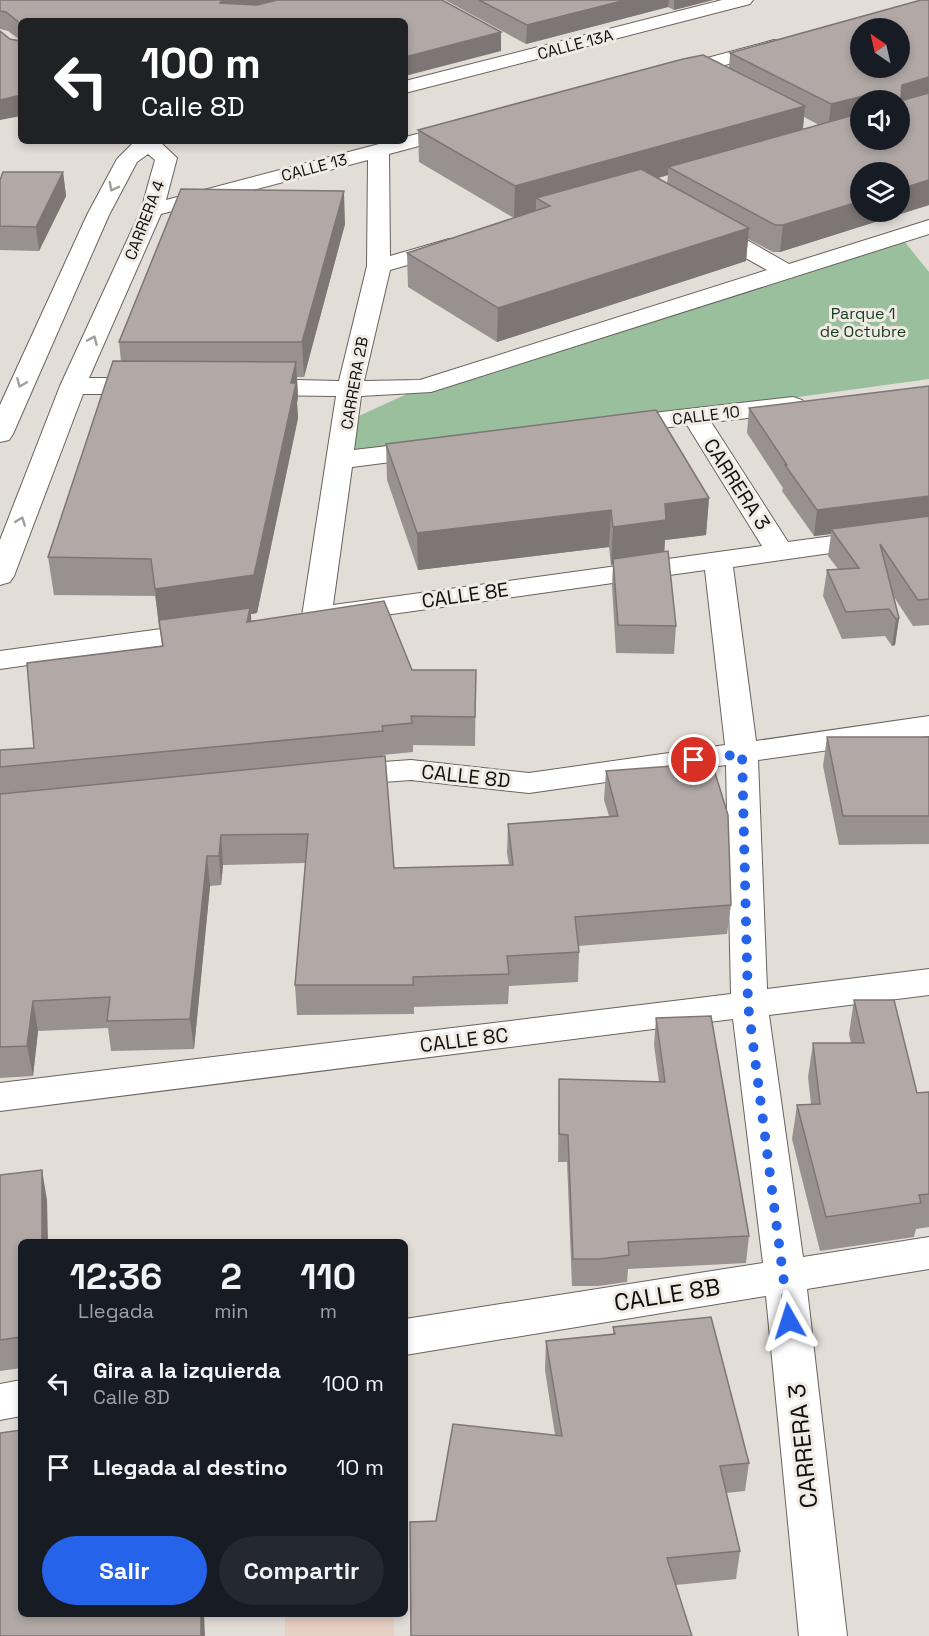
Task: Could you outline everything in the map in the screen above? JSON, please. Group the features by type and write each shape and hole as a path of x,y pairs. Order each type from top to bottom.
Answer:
{"street":[{"name":"CALLE 13A","path":"408,86 744,0"},
{"path":"656,77 793,41"},
{"path":"508,45 529,56"},
{"path":"690,68 711,79"},
{"name":"CALLE 13","path":"408,142 483,123"},
{"name":"CARRERA 4","path":"0,434 98,215 128,159 145,144"},
{"name":"CARRERA 4","path":"0,576 73,386 152,210 166,158 149,144"},
{"name":"CALLE 13","path":"152,210 402,144"},
{"name":"CARRERA 2B","path":"305,618 341,460 350,387 379,266 379,150"},
{"path":"694,220 787,272"},
{"path":"235,387 350,387 377,390 422,387 929,226"},
{"path":"379,266 470,240"},
{"path":"73,386 177,386"},
{"name":"CALLE 10","path":"600,428 811,403"},
{"name":"CARRERA 3","path":"694,416 780,551"},
{"path":"341,460 459,445"},
{"name":"CALLE 8E","path":"305,618 929,531"},
{"name":"CARRERA 3","path":"718,560 742,754 748,1005 784,1276 823,1636"},
{"path":"0,660 235,627"},
{"name":"CALLE 8D","path":"316,778 411,770 529,783 929,726"},
{"name":"CALLE 8C","path":"0,1097 929,982"},
{"name":"CALLE 8B","path":"408,1337 929,1253"},
{"path":"0,1402 18,1399"}],"shaded area":[{"path":"285,1617 394,1617 394,1636 285,1636"}],"green space":[{"name":"Parque 1 de Octubre","path":"904,241 929,272 929,379 341,460 348,421 422,387"}],"building":[{"path":"0,0 222,0 220,3 257,5 277,0 442,0 501,32 408,56 408,18 18,18 18,22 6,12 0,11"},
{"path":"479,0 626,0 527,25"},
{"path":"921,0 929,0 929,77 902,85 902,90 850,90 850,99 831,104 730,53 850,20 850,78 910,78 910,18 856,18"},
{"path":"0,31 10,39 18,41 18,96 0,100"},
{"path":"703,55 805,106 515,186 418,130 683,59"},
{"path":"929,93 929,180 910,186 910,162 850,162 850,204 783,225 775,225 668,167 850,116 850,150 910,150 910,98"},
{"path":"641,169 749,228 498,308 407,253 550,206 536,198"},
{"path":"3,172 63,172 36,227 0,226 0,180"},
{"path":"181,189 344,191 302,342 119,342"},
{"path":"113,361 296,362 291,383 296,383 254,575 155,589 151,559 48,557"},
{"path":"929,386 929,496 817,510 749,408"},
{"path":"656,410 709,498 665,504 666,520 613,527 611,510 417,533 386,444"},
{"path":"929,516 929,599 918,600 880,544 899,618 896,619 889,609 846,612 827,570 859,568 831,529"},
{"path":"668,551 676,626 618,625 613,559"},
{"path":"384,601 412,670 476,670 475,717 411,716 412,723 382,726 383,731 0,767 0,750 34,748 27,663 163,646 159,620 250,608 247,622"},
{"path":"827,737 929,737 929,816 843,816"},
{"path":"385,756 394,868 513,865 508,824 618,816 606,771 712,763 728,815 731,905 575,917 579,952 507,956 509,974 413,977 413,985 295,985 308,834 221,835 219,856 207,856 190,1019 107,1021 110,997 33,1001 27,1046 0,1047 0,794"},
{"path":"854,1000 894,1000 917,1093 929,1092 929,1194 919,1195 921,1203 826,1217 797,1105 820,1104 813,1043 864,1043"},
{"path":"711,1016 749,1236 628,1242 629,1255 600,1259 573,1259 568,1135 559,1134 559,1079 665,1082 656,1018"},
{"path":"42,1170 42,1239 18,1239 18,1337 0,1340 0,1175"},
{"path":"711,1317 749,1463 720,1466 740,1551 667,1558 692,1636 411,1636 410,1522 436,1521 453,1424 562,1436 546,1341 615,1334 613,1327"},
{"path":"18,1430 18,1617 201,1617 201,1636 0,1636 0,1433"}],"route":[{"path":"694,760 742,754 748,1005 789,1321"}]}
